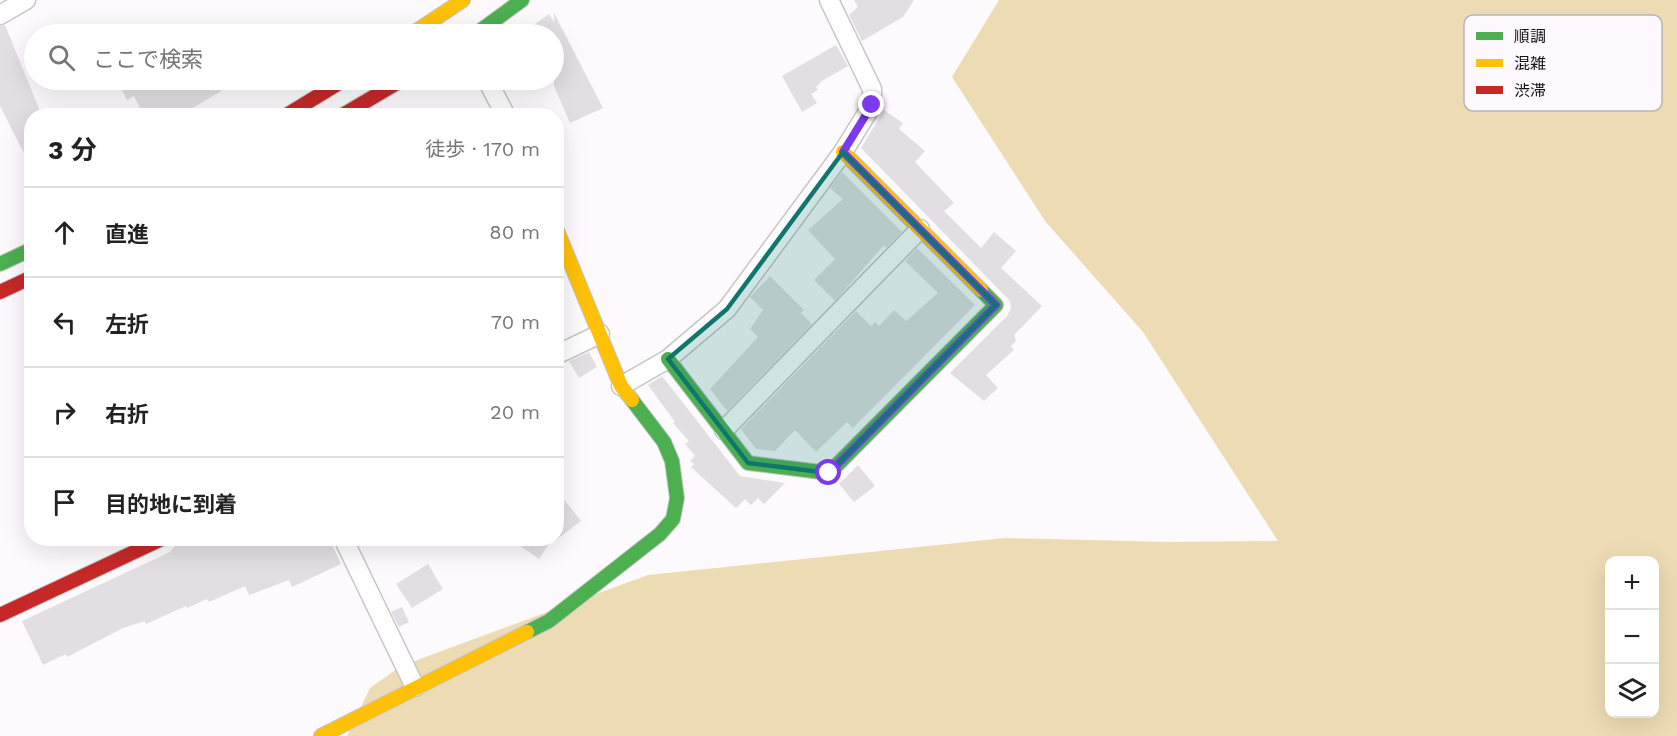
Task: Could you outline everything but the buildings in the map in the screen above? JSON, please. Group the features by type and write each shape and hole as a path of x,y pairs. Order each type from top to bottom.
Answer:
{"main road":[{"path":"490,24 522,0"},
{"path":"425,24 452,3"},
{"path":"298,108 328,90"},
{"path":"355,108 385,90"},
{"path":"668,359 748,463 829,473 996,305 843,152"},
{"path":"321,736 549,621 660,534 673,519 677,498 672,461 664,442 621,387 564,247"},
{"path":"0,264 24,253"},
{"path":"0,292 24,281"},
{"path":"0,615 147,546"}],"street":[{"path":"0,15 26,0"},
{"path":"621,387 668,359 727,309 843,152 872,105 872,89 829,0"},
{"path":"452,3 459,24"},
{"path":"492,90 502,108"},
{"path":"724,430 920,229"},
{"path":"564,351 600,334"},
{"path":"347,546 415,687"}],"highlighted area":[{"path":"843,152 996,305 829,473 748,463 668,359 727,309"}],"shaded area":[{"path":"999,0 1677,0 1677,736 347,736 370,688 401,666 648,575 1005,538 1169,542 1278,541 1143,332 1045,221 952,77"}],"traffic: fast":[{"path":"490,24 522,0"},
{"path":"0,264 24,253"},
{"path":"668,359 748,463 829,473 996,305 981,290"},
{"path":"527,632 549,621 660,534 673,519 677,498 672,461 664,442 632,400"}],"traffic: slow":[{"path":"427,24 463,0"},
{"path":"843,152 981,290"},
{"path":"564,247 621,386 632,400"},
{"path":"321,736 527,632"}],"traffic: jam":[{"path":"298,108 328,90"},
{"path":"355,108 385,90"},
{"path":"0,292 24,281"},
{"path":"0,615 147,546"}],"route":[{"path":"829,473 996,305 843,152 872,105"}]}
